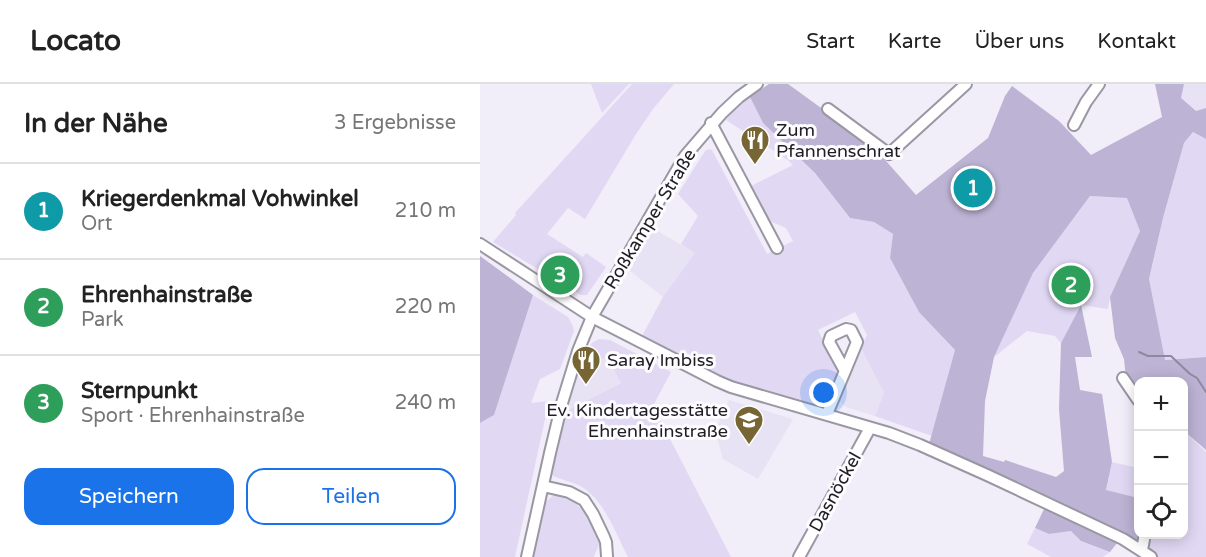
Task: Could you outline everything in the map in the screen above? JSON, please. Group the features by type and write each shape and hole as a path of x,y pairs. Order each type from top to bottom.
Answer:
{"street":[{"name":"Roßkamper Straße","path":"592,317 685,156 711,123 734,101 757,84"},
{"path":"828,109 889,154 966,84"},
{"path":"1074,125 1099,84"},
{"name":"Roßkamper Straße","path":"711,123 777,248"},
{"path":"480,244 592,317 717,381 889,433 920,445 1123,539 1151,557"},
{"path":"527,557 562,403 578,351 592,317"},
{"path":"827,414 845,371"},
{"path":"1123,378 1134,394"},
{"name":"Dasnöckel","path":"800,557 870,428"},
{"path":"543,486 569,492 584,500 604,537 607,556"},
{"path":"1142,550 1144,539"}],"shaded area":[{"path":"591,84 629,84 602,113"},
{"path":"632,84 674,84 636,134 585,219 568,208 547,234 583,257 586,253 606,267 587,295 581,295 493,242 516,215 515,213"},
{"path":"769,84 788,84 864,139 916,195 988,138 1005,96 1012,86 1059,121 1091,155 1162,117 1155,84 1184,84 1181,98 1196,111 1206,108 1206,139 1193,132 1184,143 1149,279 1165,360 1206,357 1206,450 1188,434 1188,377 1134,377 1134,389 1126,378 1124,359 1115,338 1110,297 1140,231 1127,198 1090,196 1033,273 994,357 985,401 983,456 1004,462 1005,460 1056,477 1064,471 1059,409 1061,343 1081,305 1092,357 1075,357 1080,390 1102,394 1112,462 1106,490 1134,497 1134,539 1124,534 1110,552 1081,541 1071,531 1049,534 1035,528 1045,507 926,455 955,350 919,312 890,258 893,234 874,222 850,218 815,173 763,123 750,97"},
{"path":"1184,84 1206,84 1206,108 1196,111 1180,98"},
{"path":"750,97 763,123 815,173 850,218 874,222 893,234 890,258 919,311 955,350 932,436 875,416 884,393 861,348 867,335 855,312 818,330 839,374 827,401 821,406 740,384 703,368 642,336 663,297 695,253 681,244 698,216 678,194 705,151 712,150 767,254 793,241 786,228 772,222 767,217 751,186 793,165 726,120 730,113"},
{"path":"1193,132 1206,139 1206,357 1164,360 1149,279 1184,143"},
{"path":"1090,196 1128,198 1140,231 1110,297 1108,309 1081,305 1061,343 1055,336 1027,331 994,357 1033,273"},
{"path":"650,227 696,253 663,297 629,270 633,257"},
{"path":"480,256 533,295 494,415 480,423"},
{"path":"533,295 568,317 574,331 560,369 540,379 531,403 549,401 515,557 480,557 480,423 494,415"},
{"path":"599,339 610,340 671,372 653,406 731,557 628,557 596,499 580,486 553,476 566,411 621,383 609,361 586,351 593,342"},
{"path":"861,348 884,393 875,416 846,407 840,402"},
{"path":"586,351 609,361 621,383 566,411"},
{"name":"Ev. Kindertagesstätte Ehrenhainstraße","path":"729,400 793,419 758,479 723,459 715,430"},
{"path":"1188,435 1206,452 1206,557 1143,557 1147,539 1188,539"},
{"path":"1112,462 1134,467 1134,497 1106,491"},
{"path":"554,495 573,502 590,520 599,541 594,557 533,557 545,502"},
{"path":"1035,528 1049,534 1071,531 1081,541 1110,552 1103,557 1051,557 1027,544"}],"waterway":[{"path":"1139,352 1148,356 1171,356 1197,378 1206,392"}],"place":[{"name":"Zum Pfannenschrat","path":"755,166"},
{"name":"Kriegerdenkmal Vohwinkel","path":"973,188"},
{"name":"Sternpunkt","path":"560,275"},
{"name":"Ehrenhainstraße","path":"1071,285"},
{"name":"Saray Imbiss","path":"586,386"},
{"name":"Ev. Kindertagesstätte Ehrenhainstraße","path":"749,446"}]}
